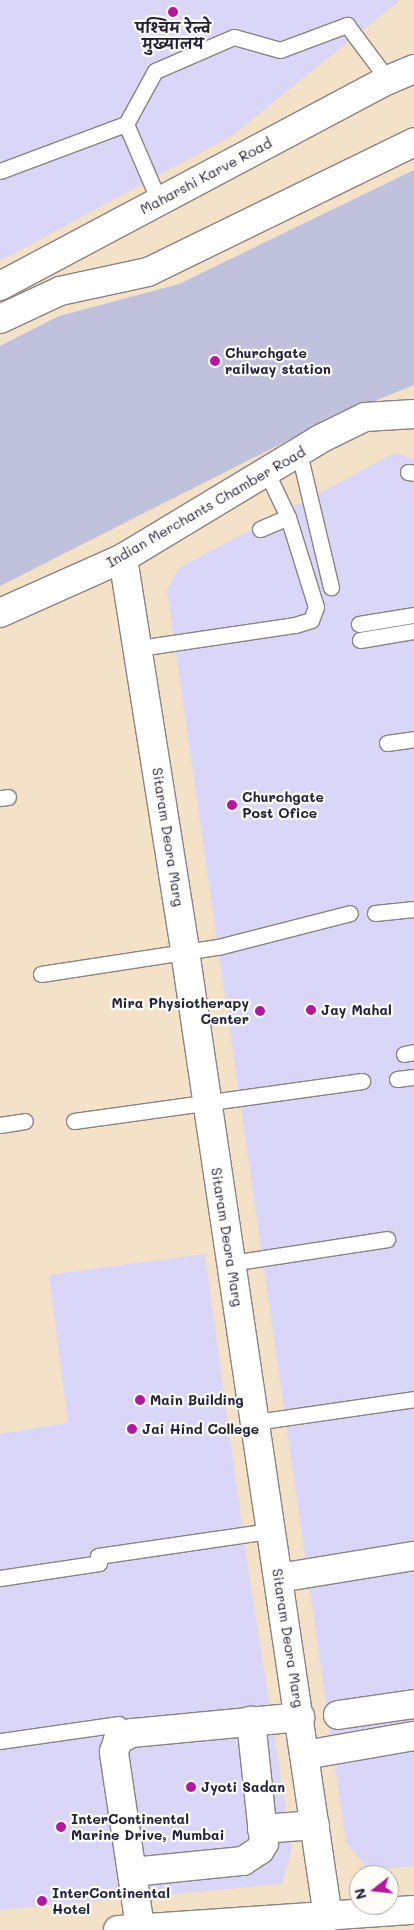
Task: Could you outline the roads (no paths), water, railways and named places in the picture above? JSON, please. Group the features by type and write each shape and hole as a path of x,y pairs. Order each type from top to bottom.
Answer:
{"street":[{"name":"Maharshi Karve Road","path":"0,286 404,71"},
{"path":"0,319 60,291 148,272 414,142"},
{"name":"Indian Merchants Chamber Road","path":"0,613 123,558 299,453 365,417 414,414"},
{"name":"Sitaram Deora Marg","path":"123,558 139,648 185,951 270,1531 306,1755 328,1917"},
{"path":"279,1578 414,1556"},
{"path":"338,1715 414,1704"},
{"path":"300,1717 132,1733 118,1740 114,1752 132,1872 129,1929 414,1910"},
{"path":"132,1872 244,1860 260,1850 264,1843 251,1722"},
{"path":"306,1755 414,1736"},
{"path":"262,1829 315,1825"}],"lane":[{"path":"0,171 126,124 154,72 234,37 280,50 347,25 404,71"},
{"path":"126,124 159,201"},
{"path":"299,453 331,588"},
{"path":"139,648 295,626 311,620 316,606 288,517 267,473"},
{"path":"260,529 288,517"},
{"path":"360,624 414,615"},
{"path":"360,640 414,631"},
{"path":"387,743 414,739"},
{"path":"375,913 414,909"},
{"path":"40,974 218,947 350,913"},
{"path":"397,1079 414,1077"},
{"path":"74,1121 362,1081"},
{"path":"0,1125 25,1121"},
{"path":"231,1263 387,1238"},
{"path":"255,1422 414,1399"},
{"path":"0,1578 99,1563 98,1556 270,1531"},
{"path":"0,1741 119,1724"}],"place":[{"name":"पश्चिम रेल्वे मुख्यालय","path":"173,12"},
{"name":"Churchgate railway station","path":"215,361"},
{"name":"Churchgate Post Ofice","path":"232,805"},
{"name":"Jay Mahal","path":"311,1010"},
{"name":"Mira Physiotherapy Center","path":"260,1011"},
{"name":"Main Building","path":"140,1400"},
{"name":"Jai Hind College","path":"132,1429"},
{"name":"Jyoti Sadan","path":"191,1787"},
{"name":"InterContinental Marine Drive, Mumbai","path":"61,1827"},
{"name":"InterContinental Hotel","path":"42,1901"}]}
